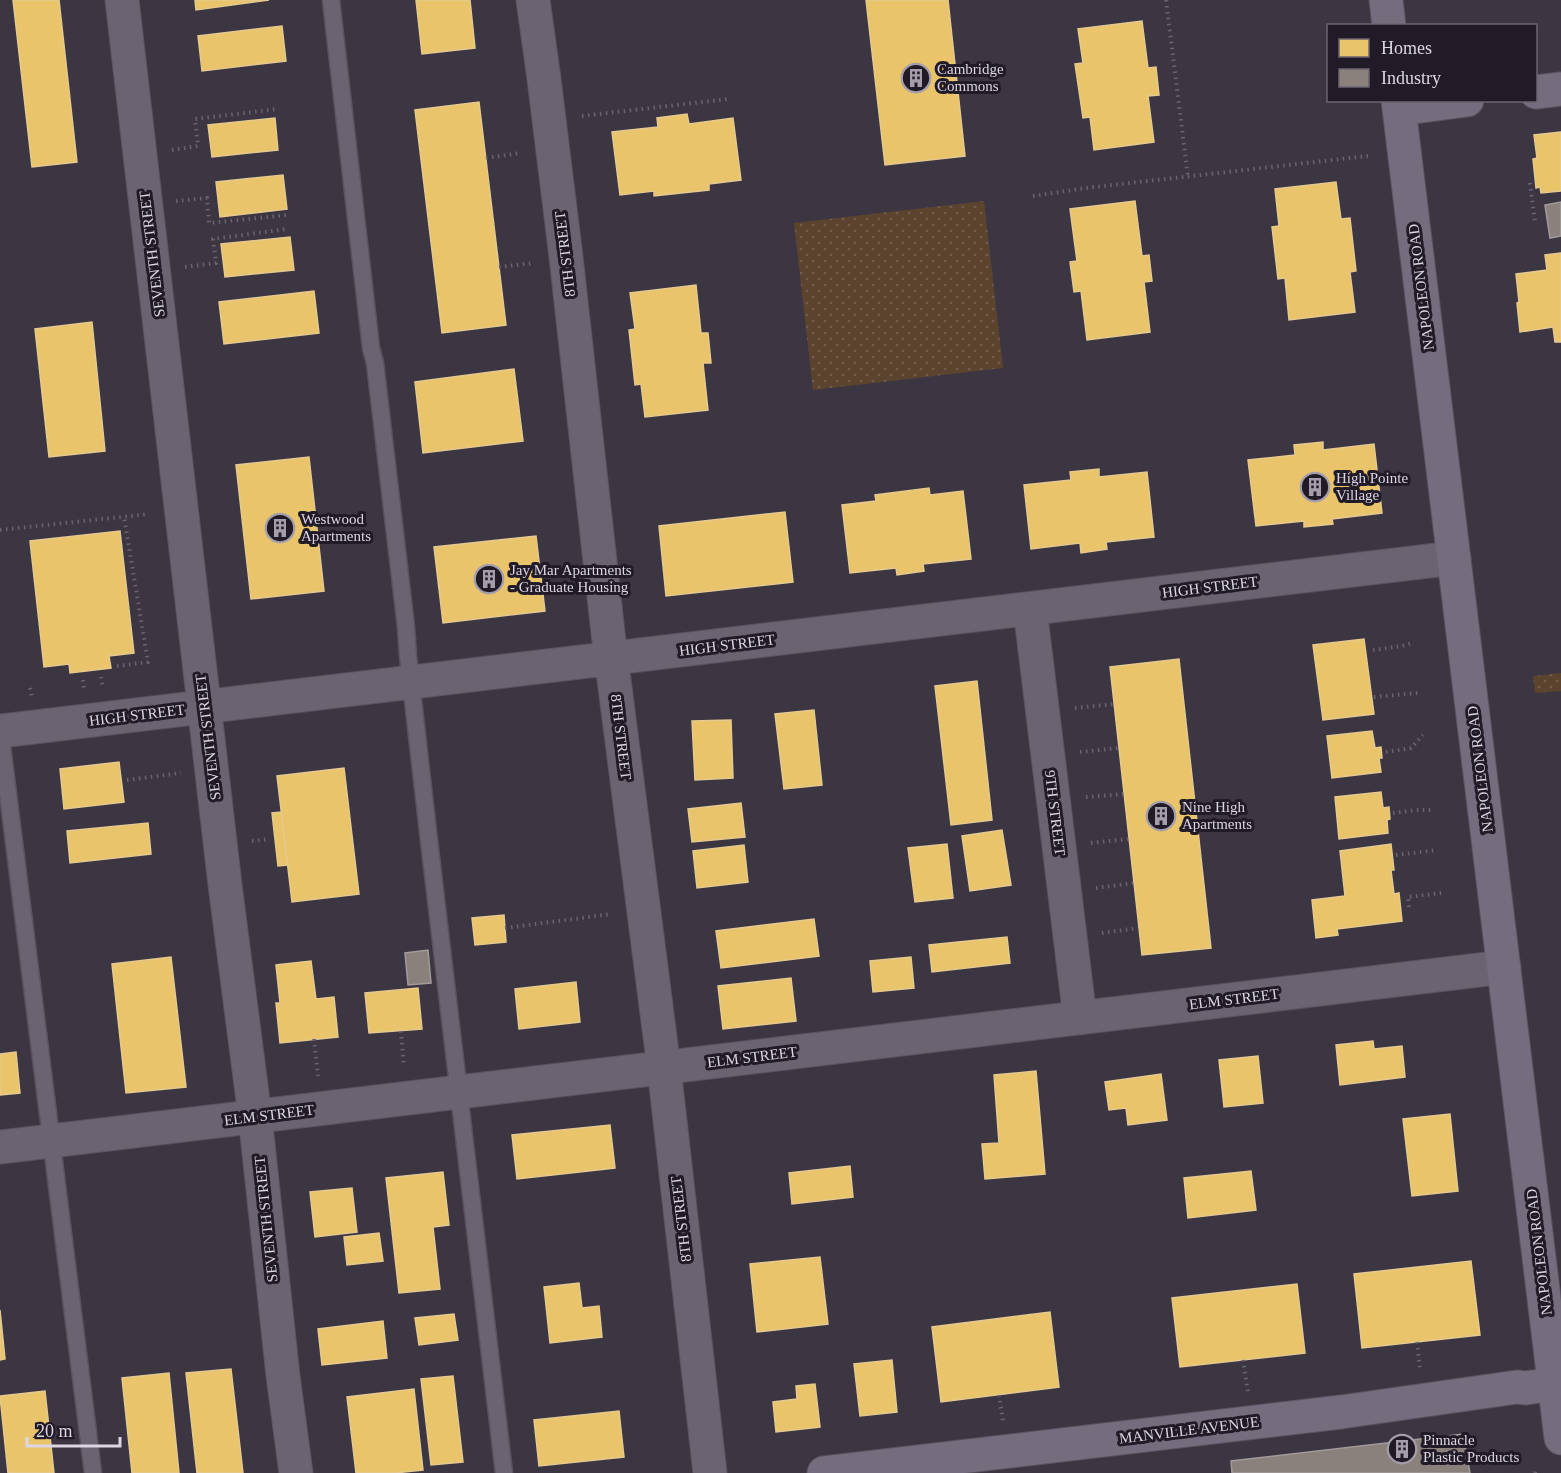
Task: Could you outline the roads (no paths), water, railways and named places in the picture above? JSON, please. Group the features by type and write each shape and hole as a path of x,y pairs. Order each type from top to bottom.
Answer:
{"main road":[{"path":"1386,0 1389,24"},
{"path":"1537,92 1561,90"},
{"path":"1399,105 1440,102"},
{"name":"NAPOLEON ROAD","path":"1399,105 1561,1438"},
{"name":"MANVILLE AVENUE","path":"824,1473 1341,1412 1517,1387 1554,1384"}],"street":[{"name":"SEVENTH STREET","path":"122,0 296,1473"},
{"name":"8TH STREET","path":"532,0 566,257 611,659 664,1068 710,1473"},
{"name":"HIGH STREET","path":"0,731 1454,558"},
{"name":"9TH STREET","path":"1030,609 1080,1018"},
{"name":"ELM STREET","path":"0,1147 1504,967"}],"lane":[{"path":"331,0 504,1473"},
{"path":"0,731 93,1473"}],"place":[{"name":"Cambridge Commons","path":"916,78"},
{"name":"High Pointe Village","path":"1315,487"},
{"name":"Westwood Apartments","path":"280,528"},
{"name":"Jay Mar Apartments - Graduate Housing","path":"489,579"},
{"name":"Nine High Apartments","path":"1161,816"},
{"name":"Pinnacle Plastic Products","path":"1402,1449"}]}
